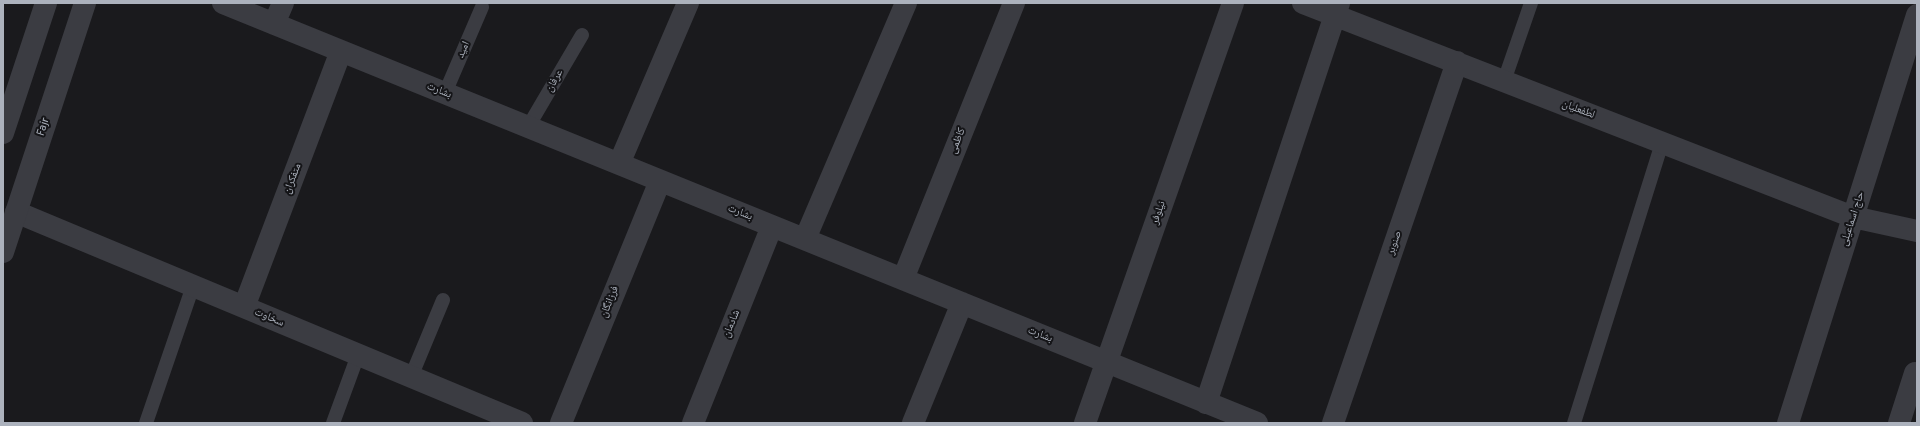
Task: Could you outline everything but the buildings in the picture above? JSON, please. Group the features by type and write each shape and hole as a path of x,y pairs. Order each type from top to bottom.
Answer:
{"street":[{"path":"3,134 46,3"},
{"name":"Fajr","path":"3,252 85,3"},
{"name":"بشارت","path":"222,3 1254,422"},
{"path":"274,24 283,3"},
{"path":"619,164 688,3"},
{"path":"805,240 906,3"},
{"name":"کاظمی","path":"903,279 1014,3"},
{"name":"نیلوفر","path":"1085,423 1233,3"},
{"name":"لطفعلیان","path":"1303,3 1337,9 1504,81 1853,217 1917,231"},
{"path":"1206,403 1337,9"},
{"name":"حاج اسماعیلی","path":"1788,423 1917,15"},
{"name":"متفکران","path":"244,308 341,51"},
{"name":"صنوبر","path":"1333,423 1457,62"},
{"name":"فرزانگان","path":"561,423 660,181"},
{"name":"سخاوت","path":"16,212 522,423"},
{"name":"شادمان","path":"692,423 772,226"},
{"path":"913,423 962,303"},
{"path":"1899,423 1915,373"}],"lane":[{"path":"1504,81 1531,3"},
{"name":"امید","path":"445,93 482,7"},
{"name":"عرفان","path":"528,127 582,35"},
{"path":"1574,423 1662,143"},
{"path":"146,423 193,286"},
{"path":"411,377 443,300"},
{"path":"332,423 358,355"}]}
